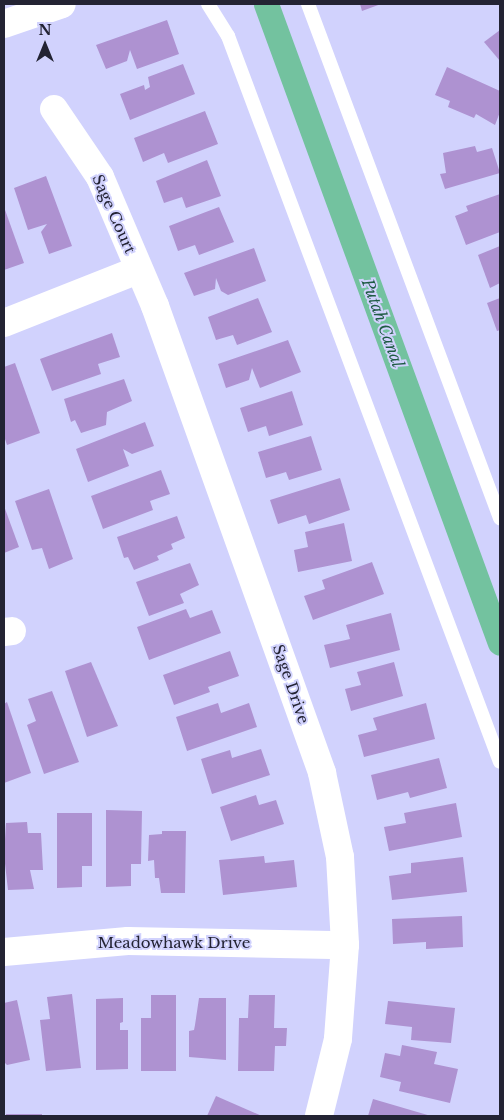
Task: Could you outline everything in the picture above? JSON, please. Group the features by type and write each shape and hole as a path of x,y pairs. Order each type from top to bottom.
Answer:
{"street":[{"path":"18,15 62,4"},
{"name":"Sage Court","path":"54,109 100,177 138,270"},
{"path":"4,323 138,270"},
{"name":"Sage Drive","path":"138,270 154,306 322,773 340,856 345,945 338,1039 319,1116"},
{"name":"Meadowhawk Drive","path":"4,952 128,941 345,945"}],"lane":[{"path":"208,4 228,36 500,762"},
{"path":"308,4 500,518"}],"building":[{"path":"360,4 381,4 362,11"},
{"path":"167,20 179,54 137,69 130,50 127,61 106,69 96,45"},
{"path":"500,30 500,61 484,42"},
{"path":"183,64 195,94 130,120 120,94 144,85 145,90 150,87 148,77"},
{"path":"447,67 500,91 500,112 495,125 476,114 474,118 448,107 450,101 435,95"},
{"path":"205,111 218,144 168,163 164,153 143,162 134,138"},
{"path":"475,146 477,152 492,148 500,173 445,189 440,174 446,173 443,153"},
{"path":"207,160 221,196 186,208 182,197 164,203 156,181"},
{"path":"46,176 72,246 49,254 41,232 47,224 28,230 14,188"},
{"path":"500,194 500,232 466,245 455,216 468,211 466,206"},
{"path":"4,207 24,263 4,270"},
{"path":"219,207 234,242 199,255 195,245 178,251 169,226"},
{"path":"500,246 500,283 490,288 478,255"},
{"path":"254,248 266,281 228,295 221,291 216,278 215,289 194,296 184,273"},
{"path":"258,298 272,332 237,345 233,335 216,340 208,317"},
{"path":"500,298 500,330 497,331 487,303"},
{"path":"112,333 120,357 98,364 101,374 52,391 40,359"},
{"path":"288,340 301,372 260,388 252,368 249,380 226,388 218,364"},
{"path":"15,363 40,433 7,445 4,436 4,367"},
{"path":"124,379 132,401 107,412 106,425 81,433 75,420 71,422 64,399"},
{"path":"292,391 303,425 269,436 266,426 248,432 240,408"},
{"path":"145,422 154,446 132,454 123,449 129,466 88,482 76,449"},
{"path":"311,436 322,470 289,480 286,472 266,478 258,452"},
{"path":"161,470 170,494 150,501 153,510 103,529 91,496"},
{"path":"340,478 350,510 309,524 306,515 278,524 270,500"},
{"path":"49,489 73,559 49,569 42,548 32,550 15,501"},
{"path":"4,506 19,547 4,553"},
{"path":"177,516 185,538 171,544 173,549 157,556 159,560 134,570 128,557 124,558 117,537"},
{"path":"344,523 352,561 298,572 294,550 308,547 305,532"},
{"path":"372,562 384,594 313,620 304,596 325,589 322,580"},
{"path":"190,563 199,585 180,594 184,603 149,616 136,582"},
{"path":"186,609 190,618 212,610 221,633 149,660 137,627"},
{"path":"391,613 400,650 330,668 324,645 350,639 346,625"},
{"path":"230,651 239,676 208,687 210,692 174,705 163,675"},
{"path":"91,662 118,726 87,737 65,671"},
{"path":"394,662 403,696 351,711 345,689 361,685 357,672"},
{"path":"52,691 79,762 44,774 27,725 36,721 28,699"},
{"path":"7,702 31,773 4,783 4,704"},
{"path":"218,703 221,713 249,703 257,727 187,751 176,717"},
{"path":"426,703 435,739 364,757 358,735 377,730 373,718"},
{"path":"261,749 270,775 212,794 201,759 230,750 232,758"},
{"path":"439,758 447,788 410,798 408,792 377,800 371,775"},
{"path":"256,795 259,805 276,800 284,824 231,841 220,807"},
{"path":"456,803 462,837 389,851 384,827 406,823 404,813"},
{"path":"106,810 142,811 141,864 131,864 131,886 106,887"},
{"path":"57,813 92,813 92,866 82,866 82,887 57,888"},
{"path":"27,822 28,833 41,833 43,870 30,870 34,889 8,890 4,855 6,823"},
{"path":"162,831 186,831 185,893 161,893 159,878 155,878 154,860 148,861 149,835 162,834"},
{"path":"264,856 265,863 294,860 297,887 223,895 219,860"},
{"path":"463,857 467,892 392,900 389,876 411,873 411,863"},
{"path":"462,916 463,947 426,949 426,942 393,944 392,919"},
{"path":"72,994 81,1068 46,1071 40,1020 50,1019 47,997"},
{"path":"151,995 176,995 176,1071 141,1071 141,1018 151,1018"},
{"path":"249,995 275,995 274,1028 287,1028 286,1046 275,1046 274,1071 238,1071 239,1018 248,1018"},
{"path":"123,998 123,1022 120,1023 120,1030 128,1030 128,1069 96,1070 96,999"},
{"path":"199,998 226,998 226,1060 189,1057 189,1031 194,1030"},
{"path":"17,1000 30,1060 7,1065 4,1062 4,1003"},
{"path":"388,1001 455,1008 451,1043 411,1040 412,1027 385,1024"},
{"path":"402,1045 437,1052 434,1064 458,1069 450,1103 399,1091 401,1082 380,1077 385,1053 400,1056"},
{"path":"216,1096 262,1116 207,1116"},
{"path":"373,1099 431,1116 368,1116"},
{"path":"6,1114 42,1114 42,1116 6,1116"}],"waterway":[{"name":"Putah Canal","path":"266,4 500,643"}]}
